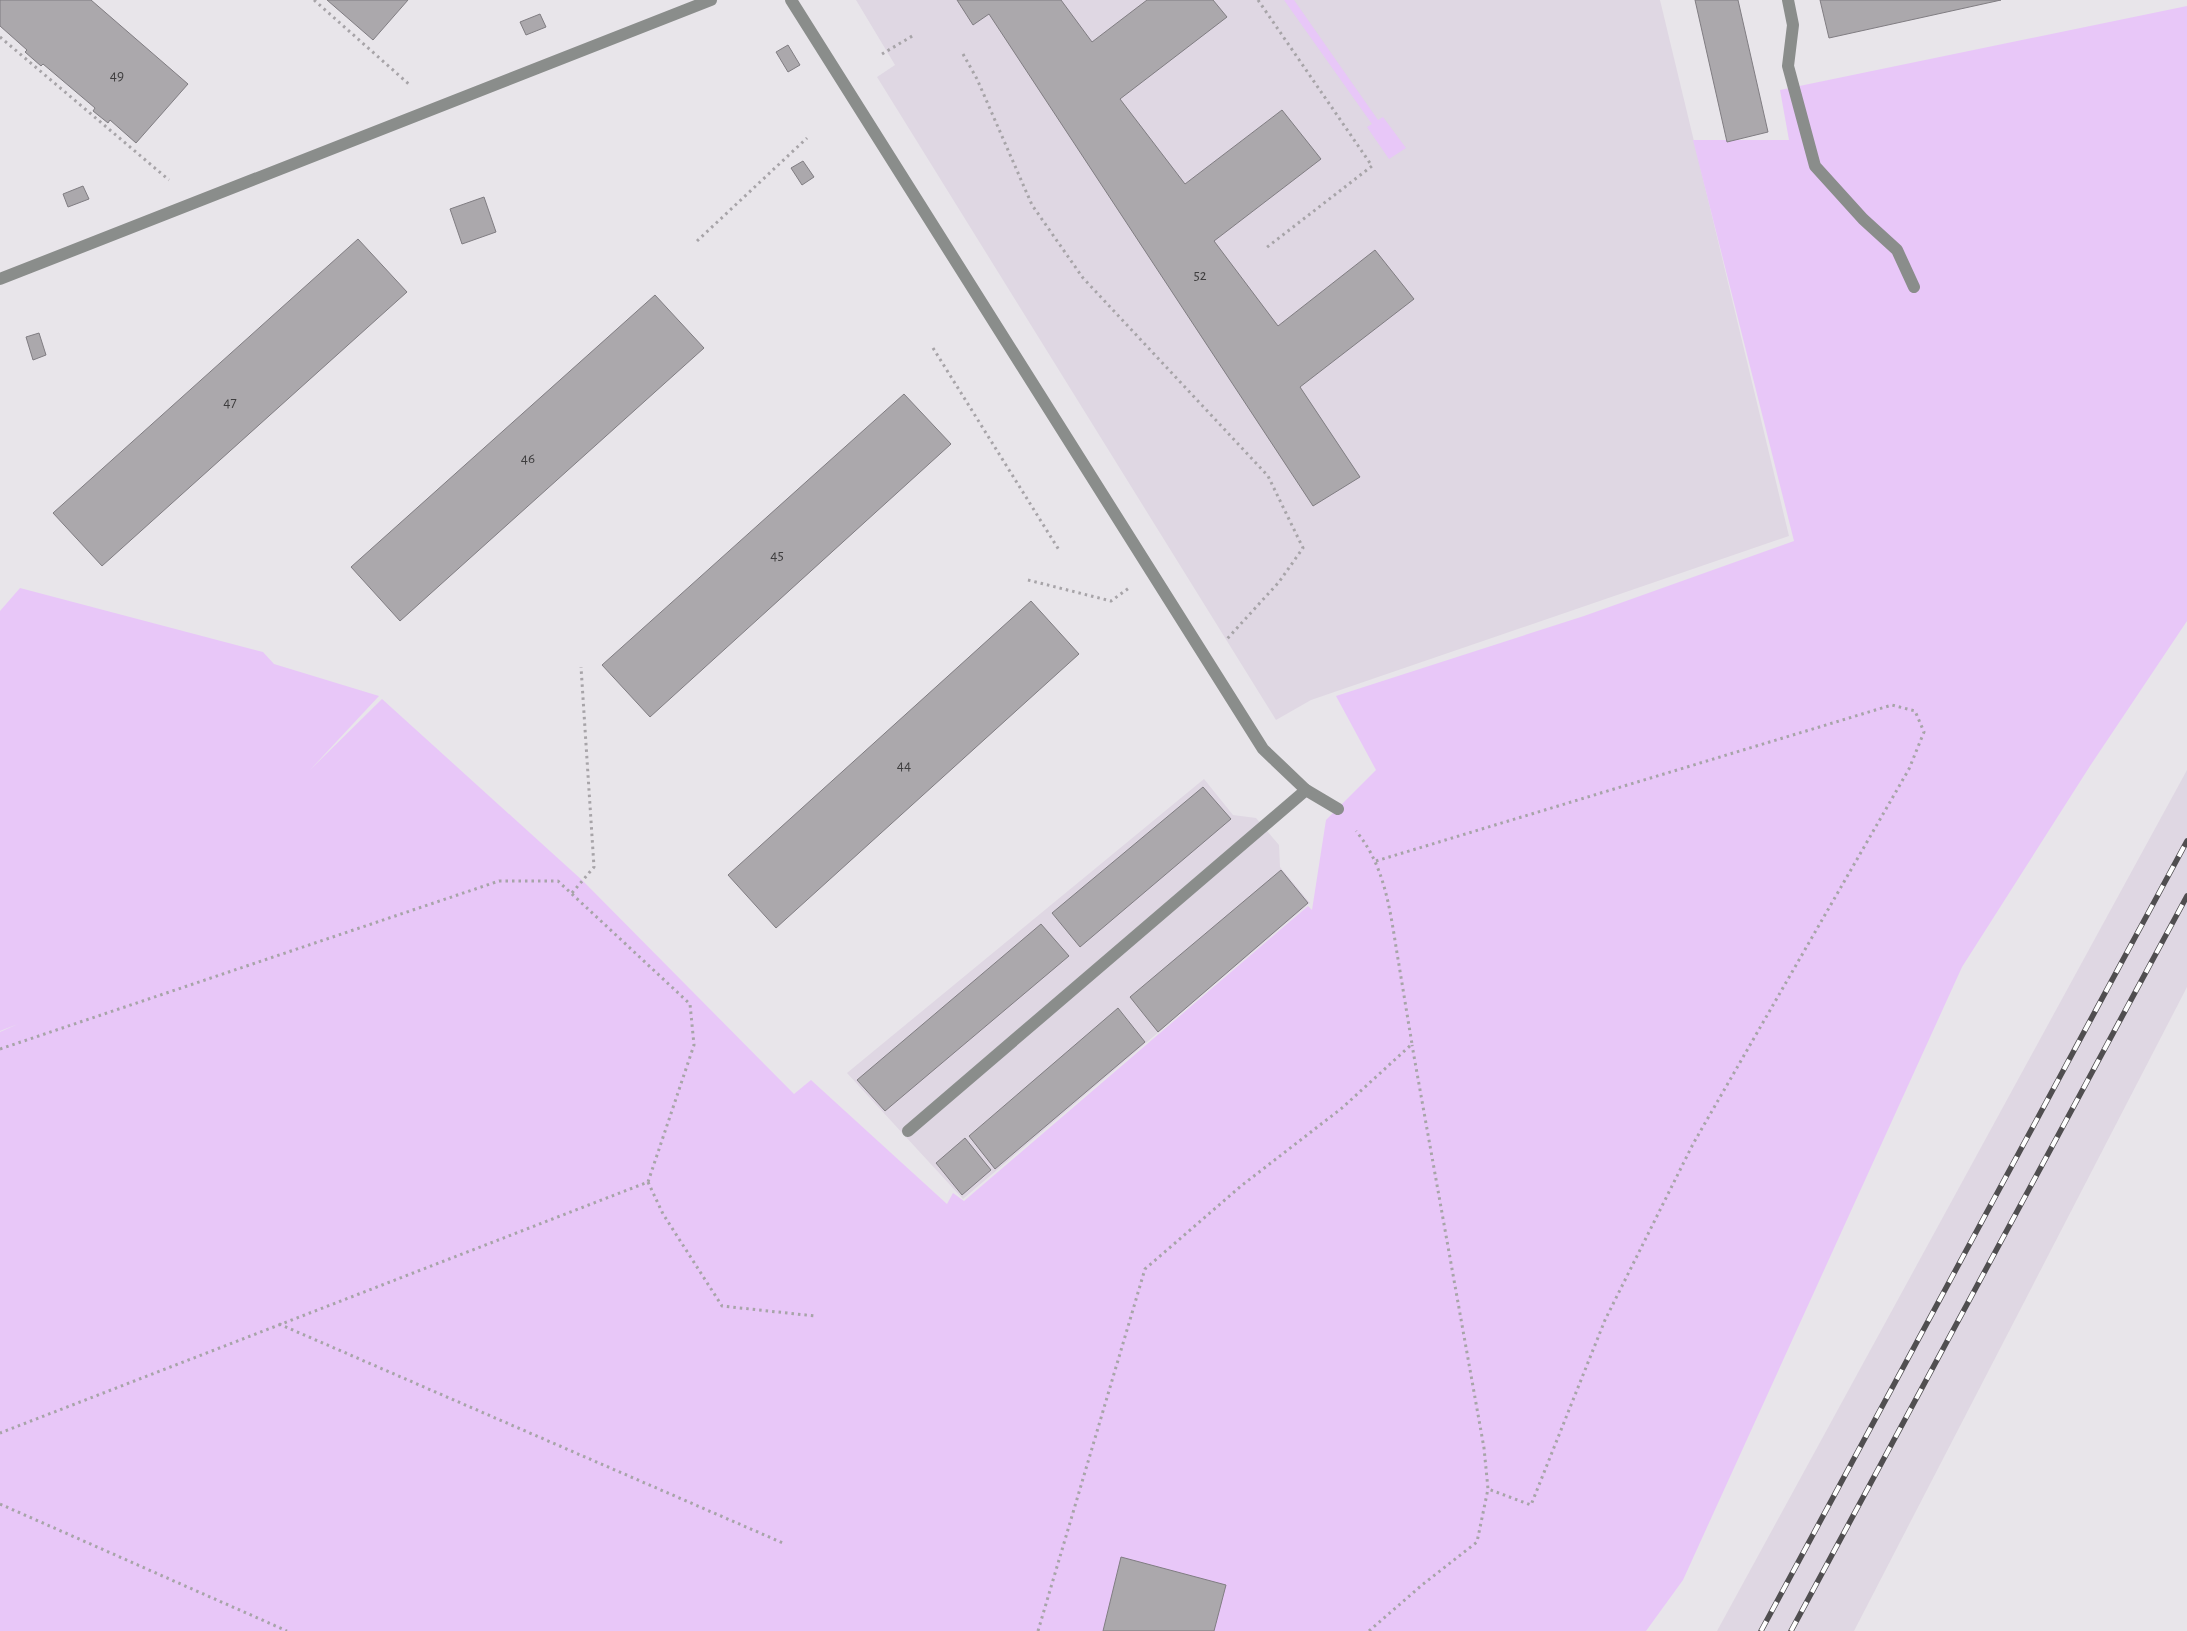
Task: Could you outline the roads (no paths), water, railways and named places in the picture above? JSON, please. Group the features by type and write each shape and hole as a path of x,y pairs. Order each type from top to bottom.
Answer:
{"street":[{"path":"0,279 711,0"},
{"path":"791,0 1263,749 1306,790 1338,809"},
{"path":"1788,0 1793,25 1788,66 1815,166 1863,219 1897,250 1914,287"},
{"path":"908,1131 1306,790"}],"railway":[{"path":"1761,1631 2187,841"},
{"path":"1791,1631 2187,896"}]}
